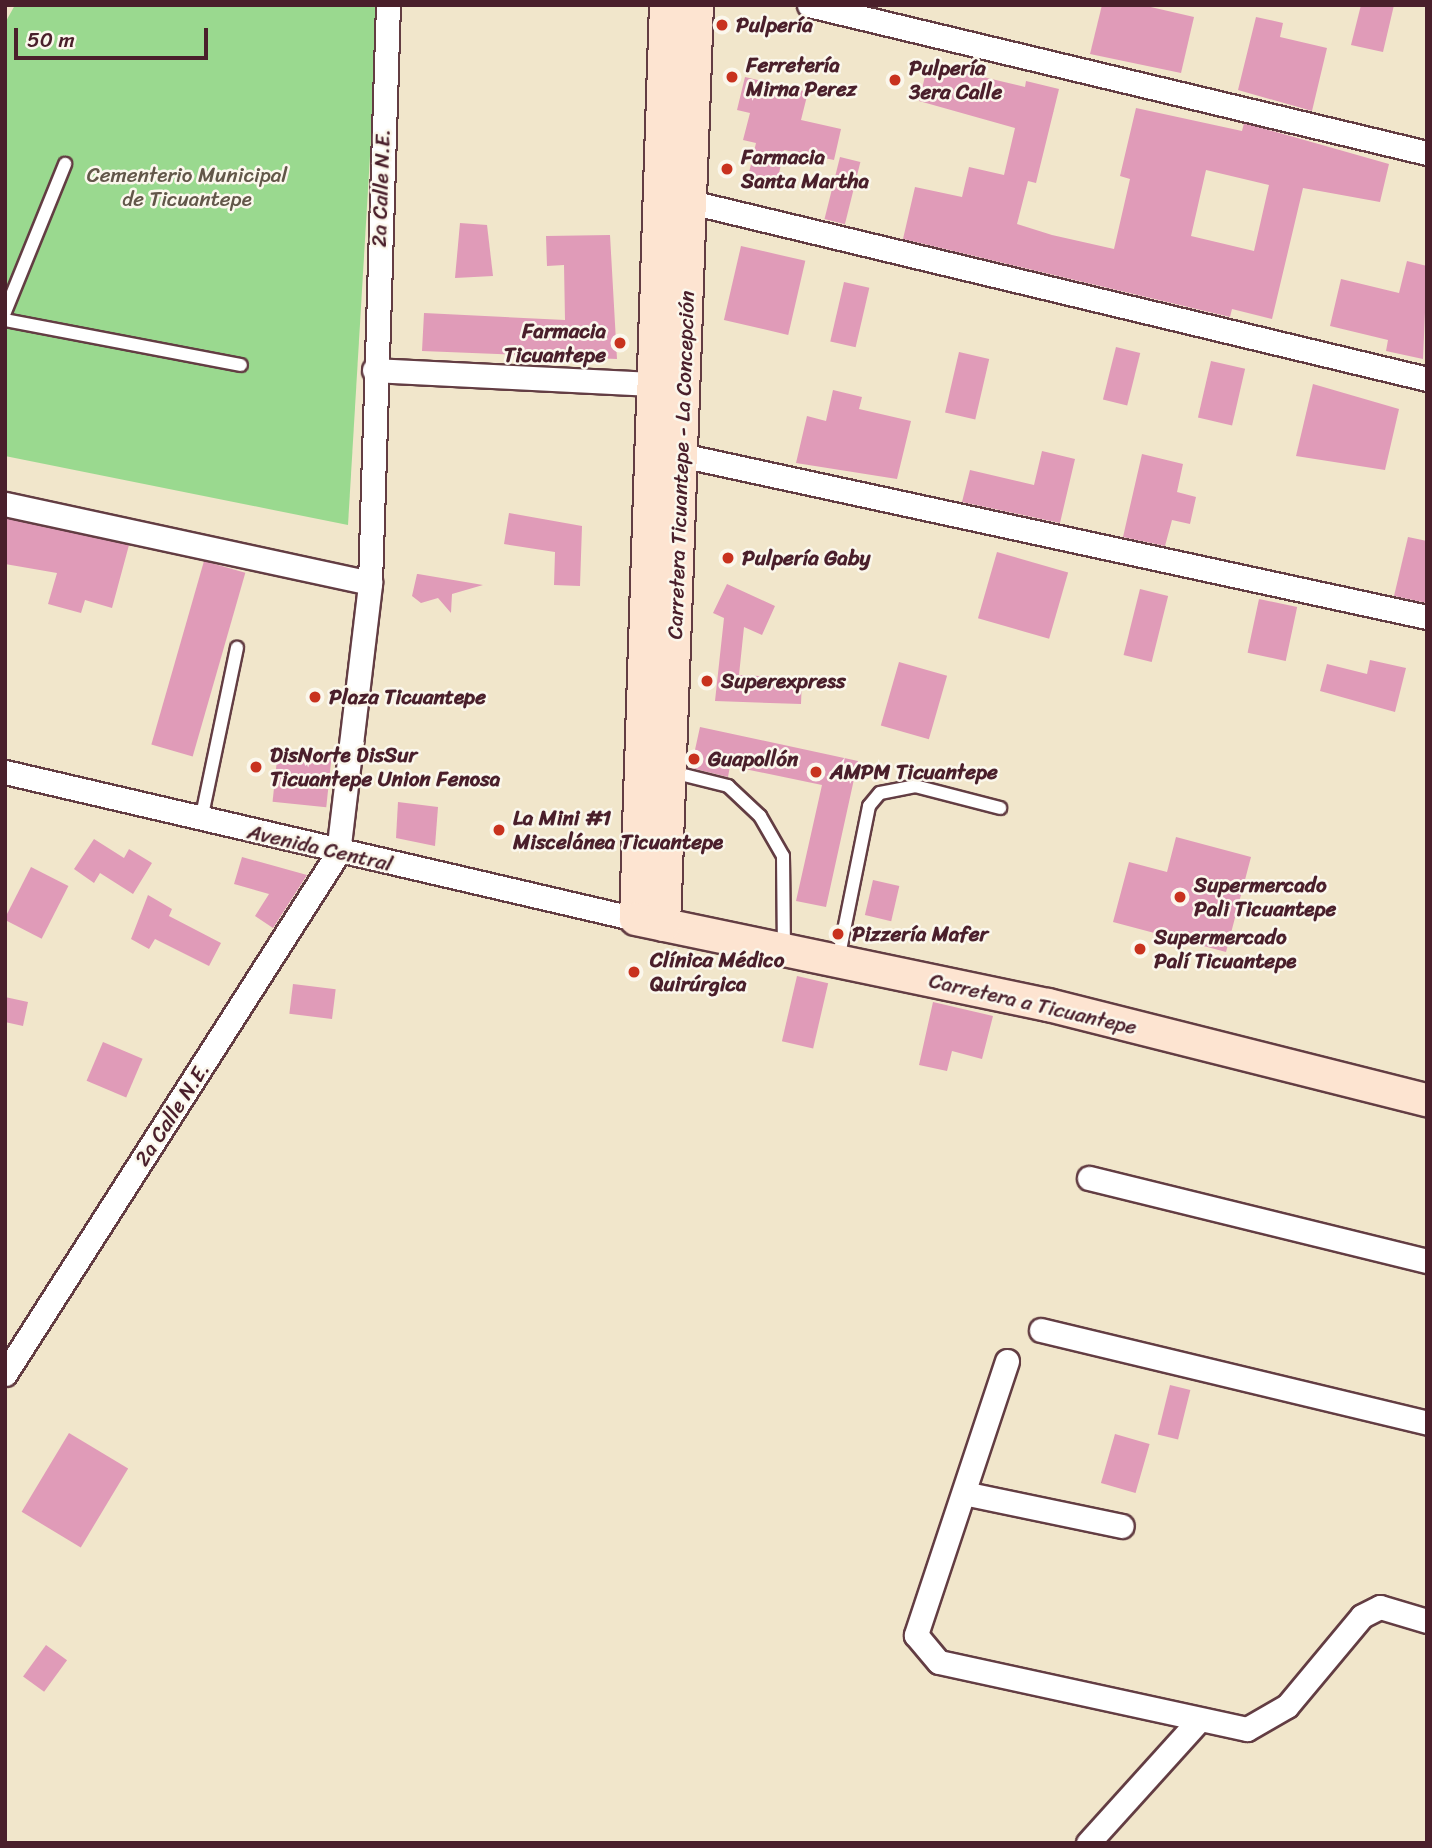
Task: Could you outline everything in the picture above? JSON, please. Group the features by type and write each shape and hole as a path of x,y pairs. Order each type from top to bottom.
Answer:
{"main road":[{"name":"Carretera Ticuantepe - La Concepción","path":"650,922 668,385 659,195 666,5"},
{"name":"Carretera Ticuantepe - La Concepción","path":"668,385 690,202 697,5"},
{"name":"Carretera Ticuantepe - La Concepción","path":"650,922 671,772 666,451"},
{"name":"Carretera a Ticuantepe","path":"650,922 1048,1005 1427,1100"}],"street":[{"name":"2a Calle N.E.","path":"7,1367 338,853 369,583 388,5"},
{"path":"809,5 1427,153"},
{"path":"659,195 1427,379"},
{"path":"374,370 668,385"},
{"path":"666,451 1427,617"},
{"path":"5,504 369,583"},
{"name":"Avenida Central","path":"5,772 338,853 650,922"},
{"path":"1089,1178 1427,1261"},
{"path":"1041,1330 1427,1423"},
{"path":"1007,1361 916,1635 925,1650 968,1673 1247,1729 1266,1724 1317,1674 1346,1630 1380,1607 1427,1621"},
{"path":"964,1493 1122,1526"},
{"path":"1088,1843 1199,1720"}],"lane":[{"path":"5,312 65,164"},
{"path":"5,320 241,365"},
{"path":"201,820 237,648"},
{"path":"671,772 728,786 760,816 783,856 784,949"},
{"path":"838,960 869,806 880,793 915,786 1000,808"}],"green space":[{"name":"Cementerio Municipal de Ticuantepe","path":"15,5 379,5 348,525 5,456 5,23"}],"building":[{"path":"1102,5 1142,5 1194,17 1181,73 1090,54"},
{"path":"1361,5 1394,5 1383,52 1351,45"},
{"path":"1256,17 1283,23 1280,37 1327,48 1312,111 1238,90"},
{"path":"928,64 1025,87 1026,81 1059,89 1036,183 1028,181 1017,224 1114,249 1130,179 1120,176 1136,108 1242,131 1244,123 1389,164 1380,202 1303,188 1272,319 1232,309 1230,317 903,239 915,187 962,197 969,167 1004,175 1015,128 919,101","holes":["1206,170 1269,185 1254,251 1191,236"]},
{"path":"745,77 808,92 801,120 841,129 834,160 784,150 776,188 747,181 756,143 743,140 750,113 737,110"},
{"path":"840,157 860,162 845,224 825,219"},
{"path":"460,223 487,225 493,276 455,278"},
{"path":"610,235 617,359 422,351 424,313 565,320 564,265 547,266 546,236"},
{"path":"741,246 805,261 788,335 724,320"},
{"path":"1407,261 1427,266 1423,359 1386,351 1388,340 1330,326 1341,279 1399,293"},
{"path":"844,282 869,288 856,347 830,341"},
{"path":"1116,347 1140,353 1127,405 1103,399"},
{"path":"959,352 989,359 975,419 945,412"},
{"path":"1211,361 1245,369 1232,425 1198,418"},
{"path":"1313,384 1399,409 1385,470 1296,456"},
{"path":"833,390 862,397 859,409 911,421 897,479 796,463 807,416 826,421"},
{"path":"1042,451 1075,459 1060,523 962,502 970,470 1034,485"},
{"path":"1142,454 1183,464 1177,492 1196,497 1190,524 1172,520 1165,546 1123,537"},
{"path":"509,513 582,526 580,586 554,585 555,552 504,544"},
{"path":"5,518 129,545 112,608 85,600 81,613 48,604 57,573 5,564"},
{"path":"1408,537 1427,541 1427,603 1394,596"},
{"path":"997,552 1068,572 1049,639 978,618"},
{"path":"204,561 245,573 193,756 151,745"},
{"path":"417,574 483,585 452,594 451,613 438,598 421,603 412,596"},
{"path":"727,584 775,606 762,635 744,627 739,675 802,678 801,704 715,701 724,618 713,613"},
{"path":"1140,589 1168,596 1152,662 1124,655"},
{"path":"1259,599 1297,607 1286,661 1248,653"},
{"path":"1370,660 1406,668 1395,712 1320,691 1327,664 1367,674"},
{"path":"899,662 947,676 929,739 881,725"},
{"path":"700,727 858,761 826,907 796,901 822,785 730,766 728,777 691,768"},
{"path":"278,750 332,756 326,807 273,802"},
{"path":"398,802 438,807 435,846 396,838"},
{"name":"Supermercado Pali Ticuantepe","path":"1176,837 1251,857 1226,952 1113,922 1129,862 1167,872"},
{"path":"94,839 124,858 129,849 152,863 133,894 100,873 94,883 74,869"},
{"path":"242,857 307,875 273,928 255,916 269,894 234,884"},
{"path":"31,867 68,886 42,939 5,920"},
{"path":"873,880 899,886 891,921 865,915"},
{"path":"148,895 172,909 169,916 221,943 209,966 155,939 149,949 131,939"},
{"path":"797,976 828,983 813,1048 782,1041"},
{"path":"293,984 336,989 332,1019 289,1014"},
{"path":"5,997 28,1002 23,1026 5,1022"},
{"path":"933,1002 993,1016 982,1059 952,1051 947,1071 919,1065"},
{"path":"103,1042 143,1059 126,1097 87,1081"},
{"path":"1170,1385 1190,1390 1178,1440 1158,1434"},
{"path":"69,1433 128,1469 81,1547 22,1512"},
{"path":"1115,1434 1150,1444 1136,1493 1101,1483"},
{"path":"46,1645 67,1660 44,1692 23,1677"}],"place":[{"name":"Pulpería","path":"722,25"},
{"name":"Ferretería Mirna Perez","path":"732,77"},
{"name":"Pulpería 3era Calle","path":"895,80"},
{"name":"Farmacia Santa Martha","path":"727,169"},
{"name":"Farmacia Ticuantepe","path":"620,343"},
{"name":"Pulpería Gaby","path":"728,558"},
{"name":"Superexpress","path":"707,681"},
{"name":"Plaza Ticuantepe","path":"315,697"},
{"name":"Guapollón","path":"694,759"},
{"name":"DisNorte DisSur Ticuantepe Union Fenosa","path":"256,767"},
{"name":"AMPM Ticuantepe","path":"816,772"},
{"name":"La Mini #1 Miscelánea Ticuantepe","path":"499,830"},
{"name":"Supermercado Pali Ticuantepe","path":"1180,897"},
{"name":"Pizzería Mafer","path":"838,934"},
{"name":"Supermercado Palí Ticuantepe","path":"1140,949"},
{"name":"Clínica Médico Quirúrgica","path":"634,972"}]}
